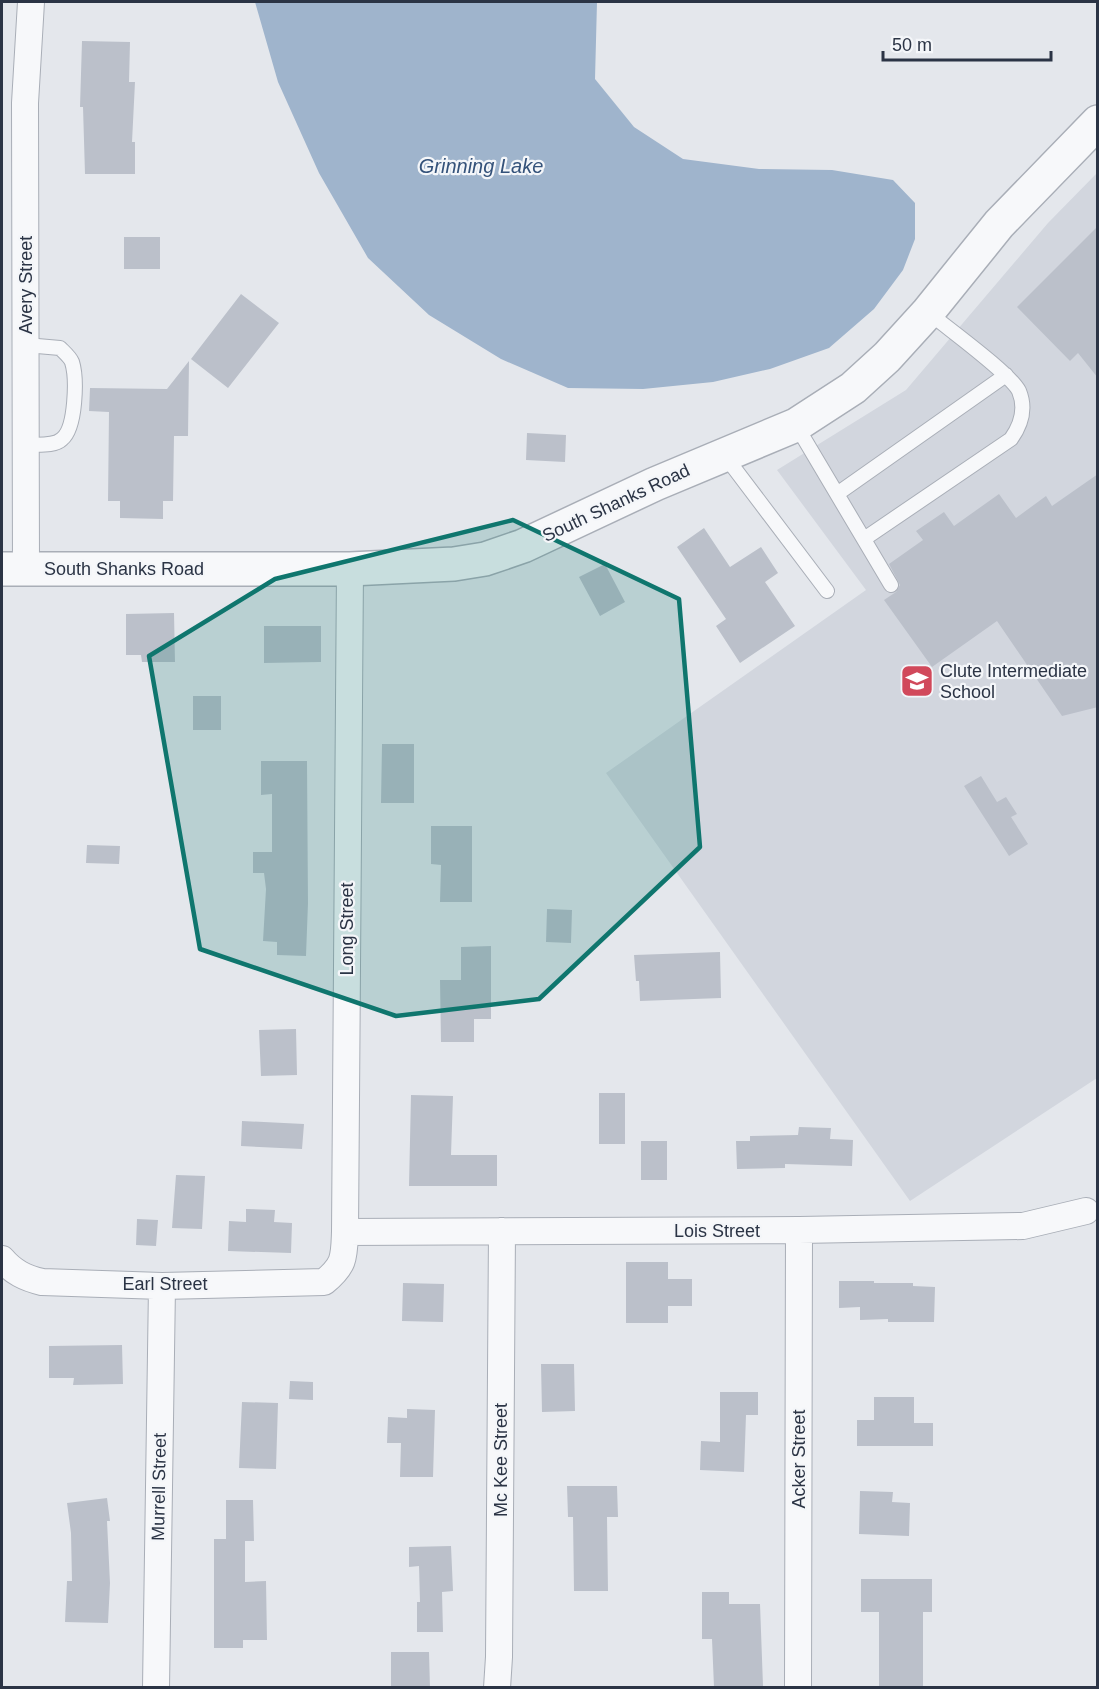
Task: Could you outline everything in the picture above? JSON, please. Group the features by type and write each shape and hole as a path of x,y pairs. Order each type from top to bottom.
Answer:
{"street":[{"name":"Avery Street","path":"14,569 26,445 25,103 31,2"},
{"name":"South Shanks Road","path":"14,569 350,569 454,564 486,559 558,530 655,484 796,424 853,388 887,357 928,312 999,224 1098,122"},
{"name":"Long Street","path":"324,1282 338,1271 344,1255 345,1232 350,569"},
{"name":"Lois Street","path":"345,1232 1023,1227 1086,1211"},
{"name":"Acker Street","path":"798,1688 799,1230"},
{"name":"Mc Kee Street","path":"497,1688 502,1232"},
{"name":"Earl Street","path":"5,1264 26,1278 42,1282 162,1286 324,1282"},
{"name":"Murrell Street","path":"156,1688 162,1286"}],"lane":[{"path":"864,540 1011,439 1019,428 1023,406 1018,390 1006,375 928,312"},
{"path":"26,345 60,348 71,360 74,376 70,427 62,440 52,444 26,445"},
{"path":"837,494 1006,375"},
{"path":"796,424 891,585"},
{"path":"724,454 827,591"}],"highlighted area":[{"path":"513,520 679,599 700,847 539,999 396,1016 200,949 149,656 275,579"}],"shaded area":[{"name":"Clute Intermediate School","path":"1097,173 1097,1078 910,1201 606,773 866,590 777,470 906,390 1048,223"}],"water":[{"name":"Grinning Lake","path":"255,2 597,2 595,79 634,127 683,159 759,169 832,170 893,180 915,203 915,239 903,270 874,309 829,348 770,369 713,382 643,389 568,388 501,359 429,315 368,258 319,173 278,82"}],"building":[{"path":"82,41 130,42 129,82 135,82 132,142 135,142 135,174 85,174 83,107 80,107"},
{"path":"1098,226 1098,378 1078,353 1070,361 1017,307"},
{"path":"124,237 160,237 160,269 124,269"},
{"path":"241,294 279,323 228,388 191,359"},
{"path":"189,361 188,436 174,436 173,501 163,501 163,519 120,518 120,501 108,501 109,412 89,411 90,388 167,389"},
{"path":"527,433 566,435 565,462 526,460"},
{"path":"1098,474 1098,707 1062,716 997,621 932,667 884,600 896,592 900,585 889,564 923,540 916,531 944,512 954,526 999,494 1016,518 1046,496 1052,506"},
{"path":"704,528 730,567 761,547 778,573 765,582 795,626 740,663 716,626 726,619 677,547"},
{"path":"605,564 625,602 600,616 579,577"},
{"path":"174,613 175,662 142,662 141,655 126,655 126,614"},
{"path":"264,626 321,626 321,662 264,663"},
{"path":"193,696 221,696 221,730 193,730"},
{"path":"382,744 414,744 414,803 381,803"},
{"path":"261,761 307,761 306,956 277,955 277,942 263,941 266,889 264,873 253,873 253,852 272,852 272,794 261,795"},
{"path":"981,776 997,802 1006,797 1017,814 1011,817 1028,844 1009,856 964,786"},
{"path":"431,826 472,826 472,902 440,902 441,865 431,864"},
{"path":"87,845 120,846 119,864 86,863"},
{"path":"547,909 572,910 571,943 546,942"},
{"path":"491,946 491,1019 474,1019 474,1042 441,1042 440,980 461,980 461,947"},
{"path":"720,952 721,998 640,1001 634,955"},
{"path":"296,1029 297,1075 261,1076 259,1030"},
{"path":"599,1093 625,1093 625,1144 599,1144"},
{"path":"411,1095 453,1096 451,1155 497,1155 497,1186 409,1186"},
{"path":"242,1121 304,1124 302,1149 241,1146"},
{"path":"799,1127 831,1128 830,1139 853,1140 852,1166 785,1164 785,1168 737,1169 736,1141 750,1141 750,1136 798,1135"},
{"path":"641,1141 667,1141 667,1180 641,1180"},
{"path":"176,1175 205,1176 202,1229 172,1228"},
{"path":"246,1209 275,1210 274,1222 292,1223 291,1253 228,1251 229,1221 246,1222"},
{"path":"137,1219 158,1220 156,1246 136,1245"},
{"path":"626,1262 668,1262 668,1279 692,1279 692,1306 668,1306 668,1323 626,1323"},
{"path":"839,1281 913,1283 913,1286 935,1287 934,1322 860,1320 860,1307 839,1308"},
{"path":"403,1283 444,1284 443,1322 402,1321"},
{"path":"122,1345 123,1384 73,1385 74,1378 49,1378 49,1346"},
{"path":"541,1364 574,1364 575,1411 542,1412"},
{"path":"290,1381 313,1382 313,1400 289,1399"},
{"path":"720,1392 758,1392 758,1415 746,1415 744,1472 700,1470 701,1441 720,1442"},
{"path":"874,1397 914,1397 914,1423 933,1423 933,1446 857,1446 857,1420 874,1420"},
{"path":"242,1402 278,1403 276,1469 239,1468"},
{"path":"407,1409 435,1410 433,1477 400,1477 401,1443 387,1443 388,1417 407,1418"},
{"path":"567,1486 617,1486 618,1517 607,1517 608,1591 574,1591 573,1517 568,1517"},
{"path":"860,1491 893,1492 892,1502 910,1503 909,1536 859,1534"},
{"path":"107,1498 110,1521 107,1521 110,1583 108,1623 65,1622 67,1581 72,1581 71,1533 67,1503"},
{"path":"226,1500 253,1500 254,1541 245,1541 245,1582 266,1581 267,1640 243,1640 243,1648 214,1648 214,1539 226,1539"},
{"path":"451,1546 453,1591 442,1592 443,1632 417,1632 417,1602 420,1602 419,1566 409,1567 409,1547"},
{"path":"861,1579 932,1579 932,1612 923,1612 923,1688 879,1688 879,1612 861,1612"},
{"path":"702,1592 729,1592 729,1604 760,1604 763,1686 714,1687 712,1639 702,1639"},
{"path":"391,1652 429,1652 430,1688 391,1688"}],"place":[{"name":"Clute Intermediate School","path":"917,681"}]}
